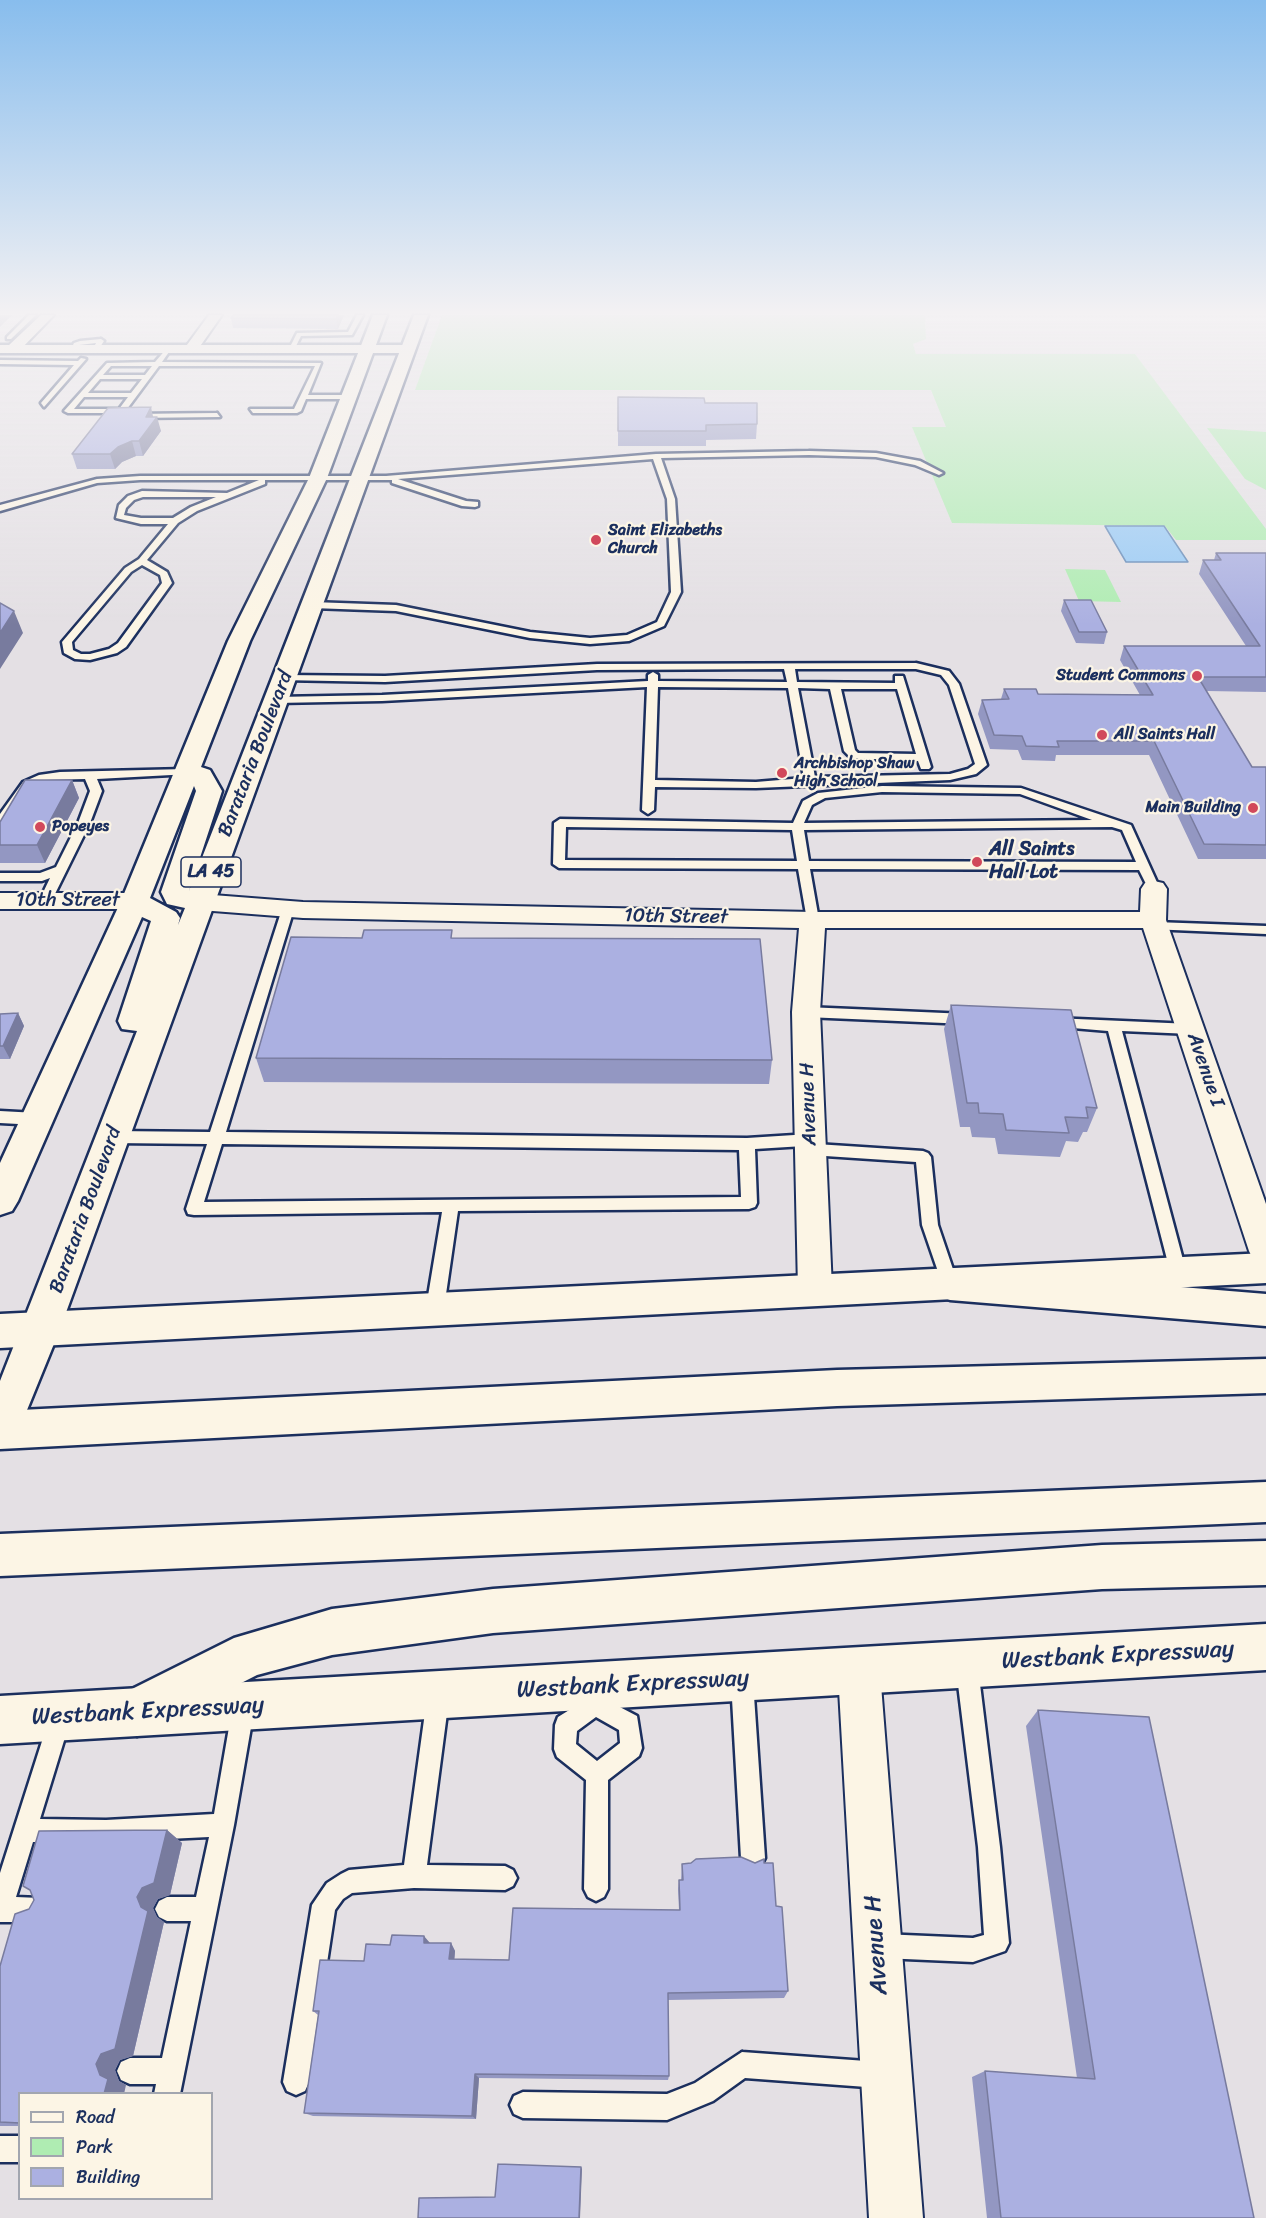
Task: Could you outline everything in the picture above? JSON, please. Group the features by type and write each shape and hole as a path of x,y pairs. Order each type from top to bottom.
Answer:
{"main road":[{"name":"LA 45","path":"0,1201 135,901 239,641 318,478 340,419"},
{"name":"Barataria Boulevard","path":"0,1430 41,1329 312,605 373,477 388,419"},
{"path":"186,772 201,775 208,791 175,892 177,898 200,902"},
{"path":"134,1081 122,1069 119,1062 166,918 135,901"},
{"path":"0,1331 1266,1268"},
{"path":"950,1284 1266,1310"},
{"path":"0,1430 837,1388 1266,1376"},
{"path":"0,1555 1266,1502"},
{"path":"136,1712 250,1654 332,1632 493,1611 1102,1567 1266,1563"},
{"name":"Westbank Expressway","path":"0,1720 438,1695 595,1696 742,1678 1266,1647"}],"street":[{"name":"Avenue I","path":"1149,877 1154,923 1266,1251"},
{"name":"10th Street","path":"0,901 135,901"},
{"name":"10th Street","path":"200,902 288,909 813,920 1154,923"},
{"name":"Avenue H","path":"813,920 806,1011 815,1289"},
{"name":"Avenue H","path":"859,1672 896,2218"}],"lane":[{"path":"0,508 97,481 140,478 373,477 656,456 809,453 876,456 917,463 939,473"},
{"path":"312,605 396,608 530,635 590,641 630,639 661,624 676,592 671,499 656,456"},
{"path":"425,489 432,473"},
{"path":"373,477 425,489 465,504 475,504"},
{"path":"142,561 164,574 167,583 127,639 113,651 90,657 79,657 68,651 68,642 128,570 142,561 176,521 194,509 270,478"},
{"path":"176,521 141,521 118,516 122,507 131,498 142,494 227,495"},
{"path":"648,810 651,684 654,666"},
{"path":"789,666 810,781"},
{"path":"896,666 927,777"},
{"path":"280,689 386,679 597,667 916,666 945,673 954,684 981,765 972,772 927,777 756,785 649,783"},
{"path":"280,689 382,698 651,684 901,686"},
{"path":"835,686 850,751 855,756 922,758"},
{"path":"0,824 14,800 27,784 43,777 186,772"},
{"path":"45,901 84,823 96,791 89,776"},
{"path":"813,920 804,865 796,826 807,802 822,795 882,789 1021,791 1113,823 1127,828 1149,877 804,865 560,864 560,823 796,826 1113,823"},
{"path":"0,877 42,877 61,869"},
{"path":"288,909 194,1209 749,1203 747,1144"},
{"path":"1154,923 1266,930"},
{"path":"806,1011 984,1020"},
{"path":"1043,1023 1191,1029"},
{"path":"1114,1026 1178,1271"},
{"path":"0,1117 37,1119"},
{"path":"112,1137 810,1144 923,1157 930,1226 950,1284"},
{"path":"435,1308 451,1205"},
{"path":"877,1946 973,1950 997,1943 989,1847 966,1665"},
{"path":"742,1678 753,1858"},
{"path":"414,1876 438,1695"},
{"path":"595,1696 629,1725 631,1748 597,1775 565,1749 566,1725 595,1696"},
{"path":"130,2072 170,2082 223,1825 244,1706"},
{"path":"40,1910 0,1909 60,1718"},
{"path":"596,1888 597,1775"},
{"path":"25,1830 106,1831 223,1825"},
{"path":"296,2082 324,1905 335,1891 349,1882 414,1876 505,1878"},
{"path":"167,1909 206,1908"},
{"path":"523,2105 667,2107 704,2092 742,2065 886,2076"},
{"path":"0,2149 18,2149"}],"green space":[{"path":"943,419 1183,419 1266,529 1266,540 1176,540 1165,526 952,523 912,427 946,427"},
{"path":"1207,428 1266,432 1266,490 1245,479"},
{"path":"1065,569 1105,570 1121,602 1079,601"}],"water":[{"path":"1105,526 1164,526 1188,562 1126,562"}],"building":[{"path":"100,419 156,419 139,441 132,441 118,447 110,454 72,454"},
{"path":"618,419 757,419 757,424 706,425 706,431 618,431"},
{"path":"1216,553 1266,553 1266,677 1198,677 1252,767 1266,767 1266,845 1204,844 1154,741 1057,741 1059,747 1026,746 1022,736 994,735 982,700 1009,699 1004,689 1036,689 1038,694 1153,695 1124,646 1260,646 1203,560 1221,560"},
{"path":"1064,600 1091,600 1107,632 1079,632"},
{"path":"0,603 14,611 0,633"},
{"path":"25,780 72,780 37,845 0,845 0,822"},
{"path":"364,930 452,930 451,938 760,939 772,1060 256,1058 291,937 362,938"},
{"path":"951,1005 1071,1010 1097,1108 1086,1107 1088,1118 1065,1117 1069,1133 1006,1130 1003,1114 979,1113 978,1103 967,1103"},
{"path":"18,1013 3,1046 0,1046 0,1014"},
{"path":"1038,1710 1149,1717 1254,2218 1001,2218 985,2071 1095,2079"},
{"path":"167,1830 154,1883 142,1888 137,1897 141,1907 148,1911 115,2049 101,2054 96,2064 100,2075 108,2079 105,2092 18,2092 18,2123 0,2122 0,1966 15,1914 29,1909 34,1900 30,1890 23,1886 39,1831"},
{"path":"741,1857 755,1863 764,1859 764,1863 773,1863 776,1906 782,1907 788,1991 668,1993 669,2076 475,2074 472,2116 304,2113 319,2011 313,2011 320,1960 364,1961 366,1944 390,1945 392,1935 424,1936 424,1943 451,1943 449,1959 509,1960 513,1908 680,1910 679,1880 683,1880 682,1864 691,1863 696,1859"},
{"path":"498,2164 581,2167 579,2218 418,2218 419,2198 495,2197"}],"place":[{"name":"Saint Elizabeths Church","path":"596,540"},
{"name":"Student Commons","path":"1197,676"},
{"name":"All Saints Hall","path":"1102,735"},
{"name":"Archbishop Shaw High School","path":"782,773"},
{"name":"Main Building","path":"1253,808"},
{"name":"Popeyes","path":"40,827"},
{"name":"All Saints Hall Lot","path":"977,862"}]}
